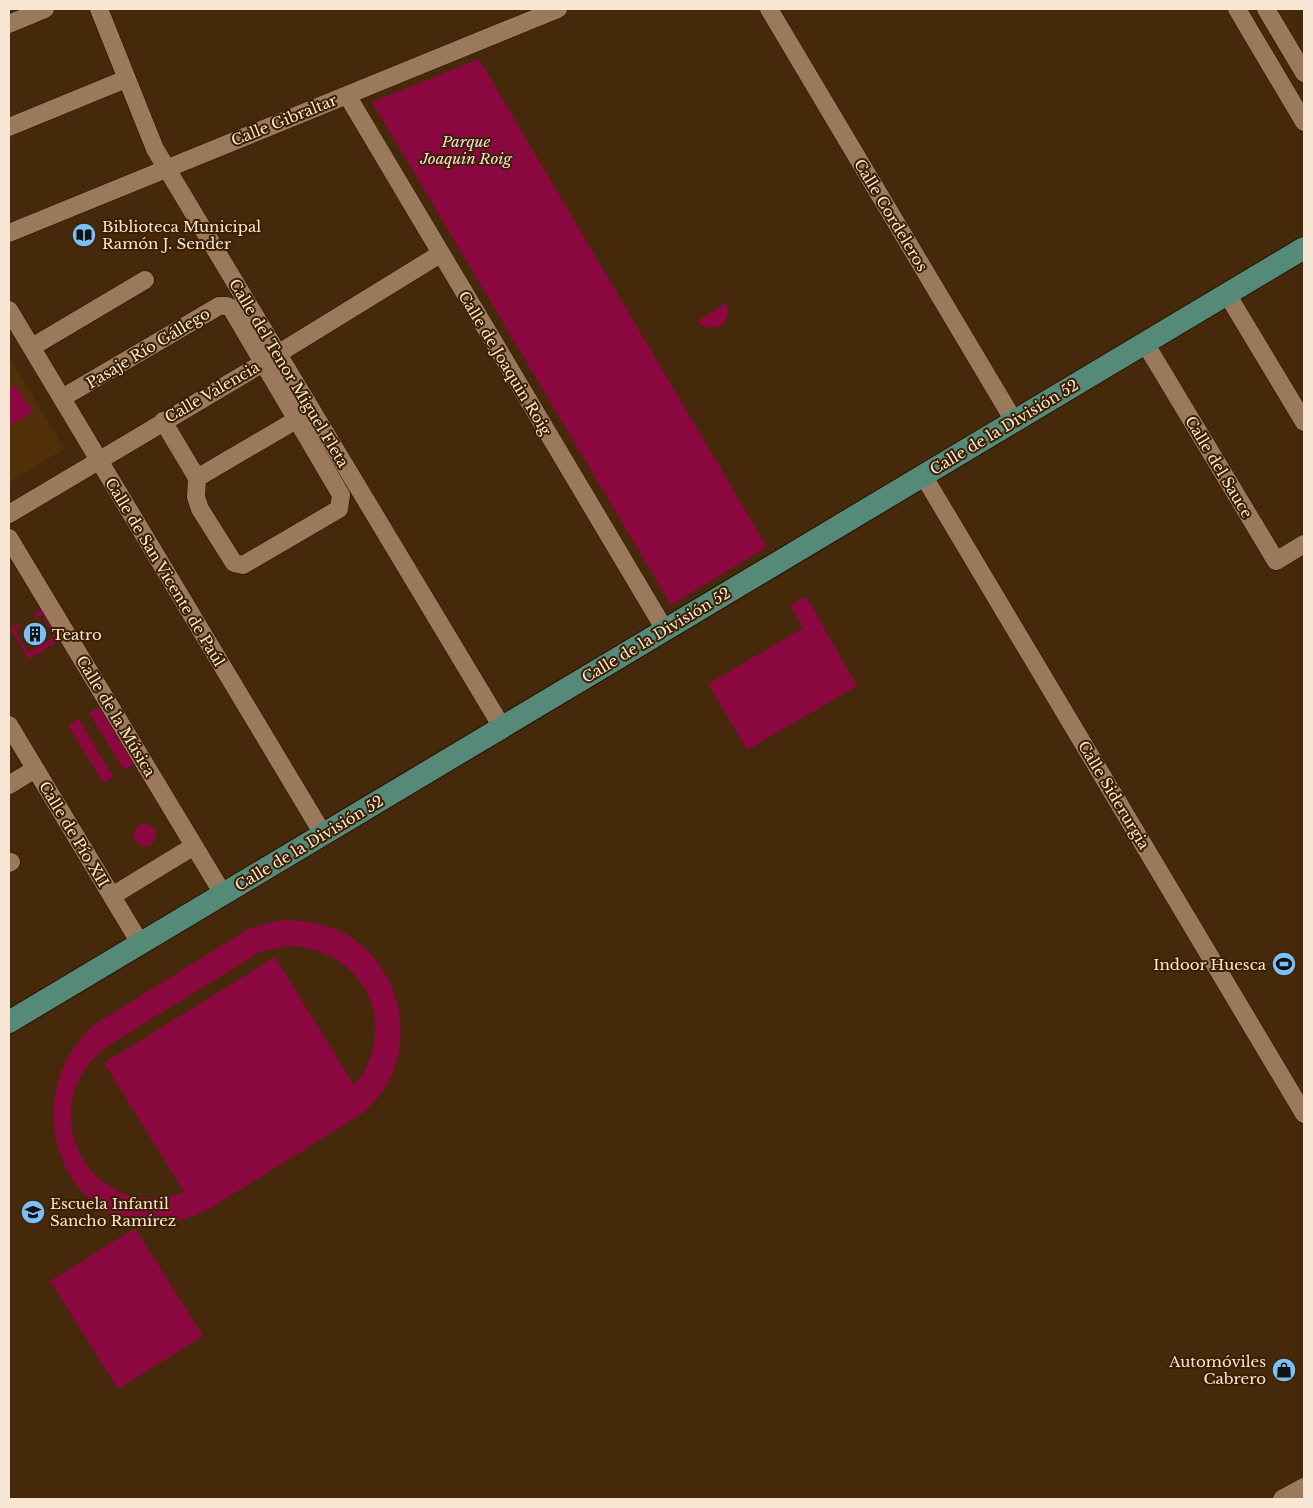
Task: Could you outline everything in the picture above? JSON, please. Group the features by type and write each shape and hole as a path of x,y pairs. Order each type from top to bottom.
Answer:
{"main road":[{"name":"Calle de la División 52","path":"9,1022 1304,248"}],"street":[{"path":"9,24 45,9"},
{"name":"Calle del Tenor Miguel Fleta","path":"99,9 155,149 270,358 502,727"},
{"name":"Calle Gibraltar","path":"9,233 558,9"},
{"name":"Calle Cordeleros","path":"769,9 1014,421"},
{"path":"1237,9 1304,122"},
{"path":"1266,9 1304,73"},
{"path":"9,127 126,79"},
{"name":"Calle de Joaquin Roig","path":"347,95 665,630"},
{"name":"Calle Valencia","path":"9,514 440,254"},
{"path":"32,347 145,280"},
{"path":"1227,294 1304,422"},
{"name":"Pasaje Río Gállego","path":"62,398 223,305 230,308 270,358"},
{"name":"Calle de San Vicente de Paúl","path":"9,310 323,834"},
{"name":"Calle del Sauce","path":"1145,343 1276,561 1304,544"},
{"path":"163,421 196,478 196,497 200,509 234,563 243,566 339,508 342,495 296,420 270,358"},
{"path":"196,478 296,420"},
{"name":"Calle Siderurgia","path":"924,475 1304,1114"},
{"name":"Calle de la Música","path":"9,538 223,894"},
{"name":"Calle de Pío XII","path":"9,726 140,943"},
{"path":"9,786 35,769"},
{"path":"112,896 194,846"},
{"path":"1282,1499 1304,1487"}],"shaded area":[{"path":"9,357 64,449 9,482"}],"green space":[{"name":"Parque Joaquin Roig","path":"479,59 767,547 671,605 372,102"},
{"path":"726,303 727,316 720,326 709,328 697,321"},
{"path":"16,385 33,412 9,427 9,389"},
{"path":"806,596 857,686 747,750 708,684 803,628 790,606"},
{"path":"41,609 60,640 29,659 10,628 18,624 20,628 15,631 28,652 54,637 42,615 36,618 33,614"},
{"path":"99,707 134,764 124,770 89,713"},
{"path":"79,719 113,777 103,783 68,725"},
{"path":"141,824 149,824 156,831 156,839 149,846 141,846 134,839 134,831"},
{"path":"293,920 332,928 358,942 374,958 387,976 395,996 400,1018 397,1062 388,1083 363,1113 209,1209 163,1223 124,1219 92,1201 68,1172 56,1137 55,1097 67,1059 95,1024 250,928 268,923","holes":["287,946 314,950 336,960 354,974 367,992 374,1013 375,1036 369,1059 357,1083 354,1085 275,957 104,1063 184,1192 151,1198 121,1193 98,1177 80,1154 72,1127 73,1098 85,1070 109,1045 260,952"]},
{"path":"135,1228 203,1336 118,1389 50,1281"}],"place":[{"name":"Biblioteca Municipal Ramón J. Sender","path":"84,235"},
{"name":"Teatro","path":"35,634"},
{"name":"Indoor Huesca","path":"1284,964"},
{"name":"Escuela Infantil Sancho Ramírez","path":"33,1212"},
{"name":"Automóviles Cabrero","path":"1284,1370"}]}
